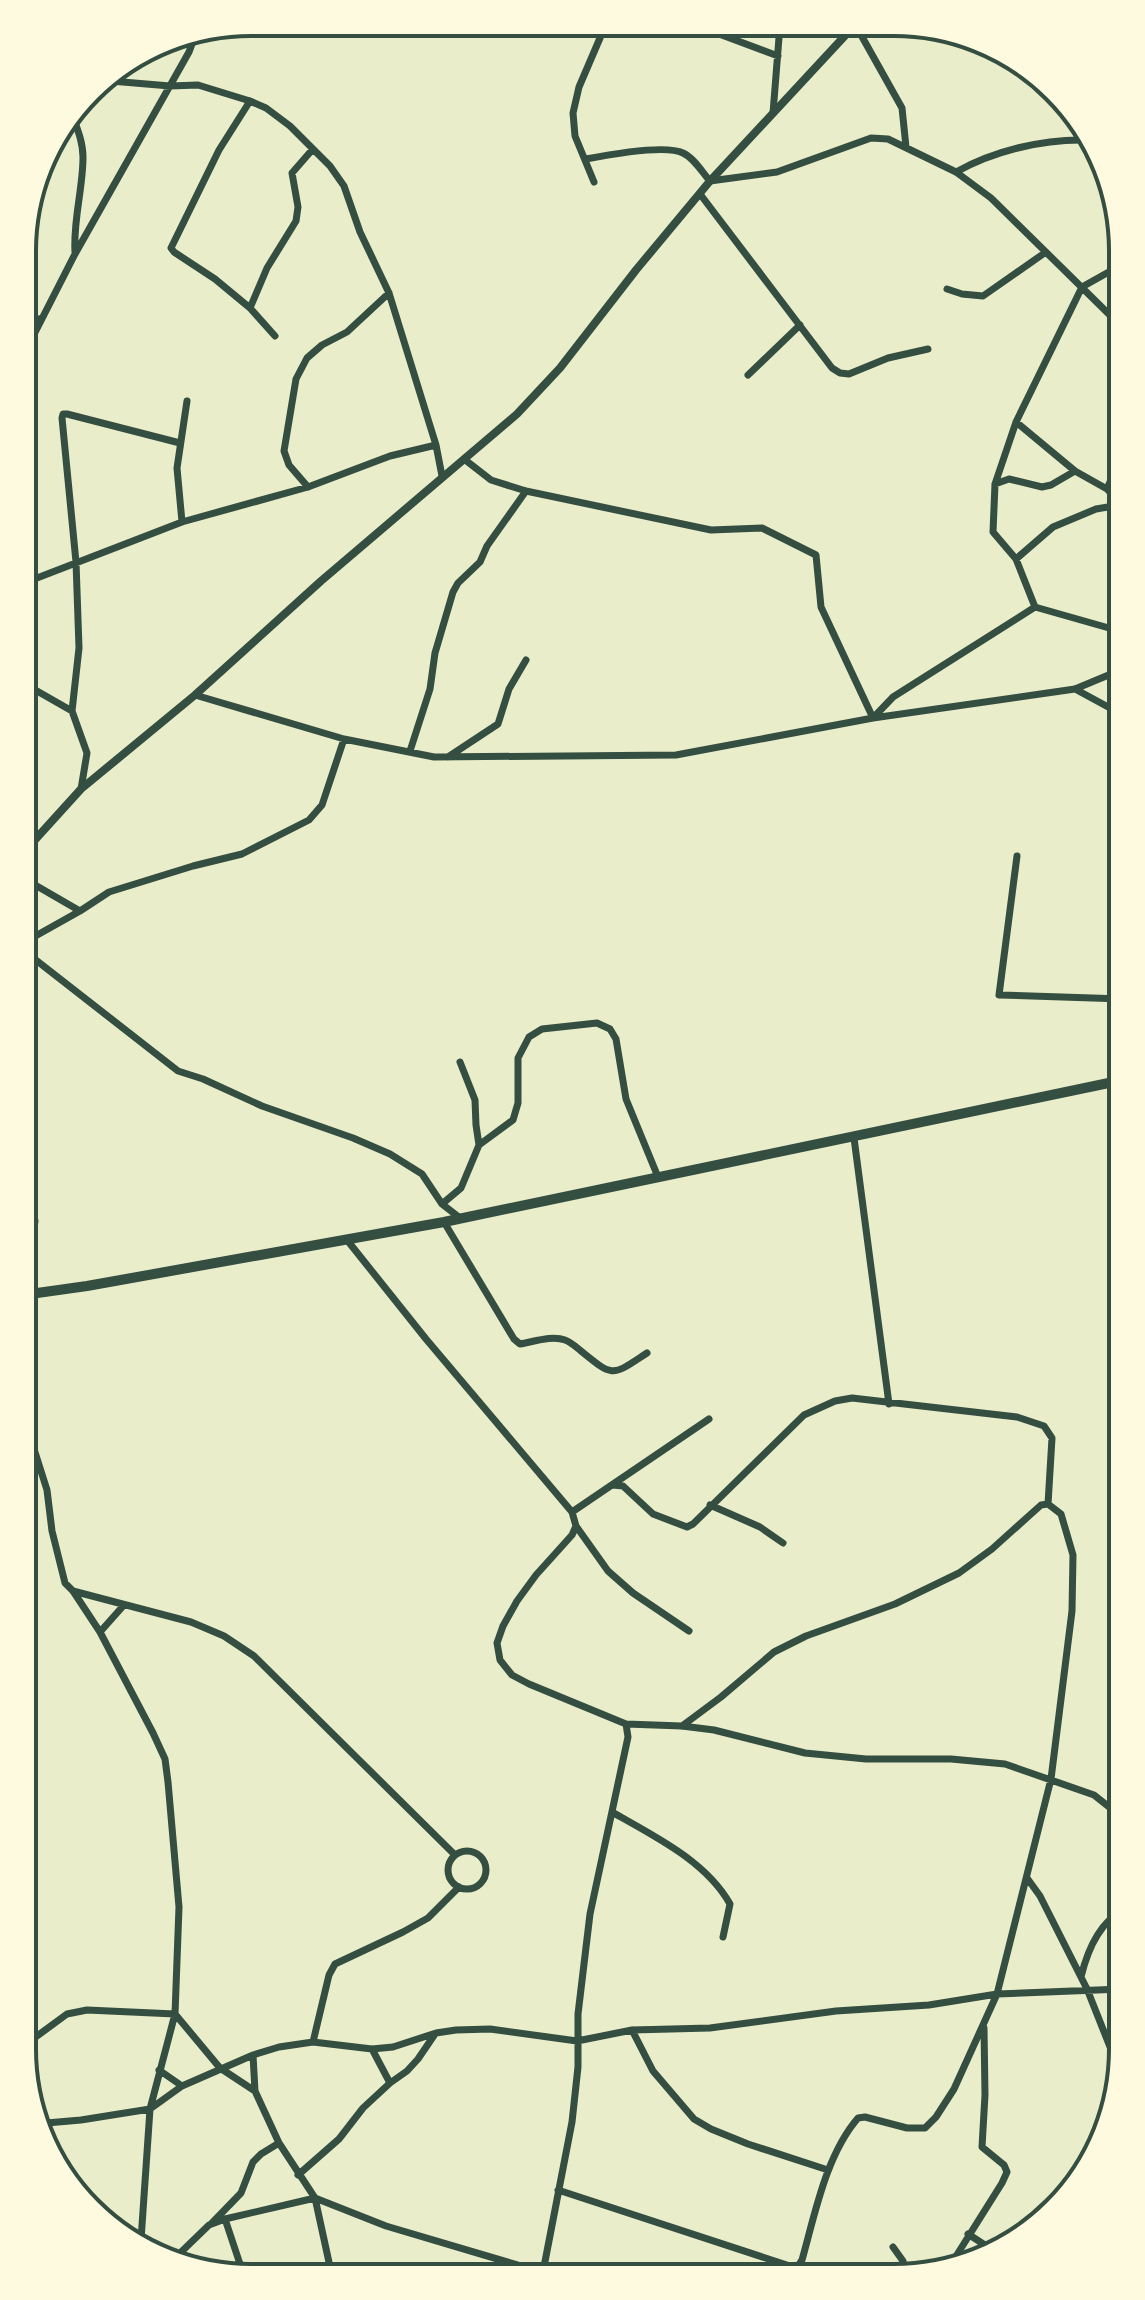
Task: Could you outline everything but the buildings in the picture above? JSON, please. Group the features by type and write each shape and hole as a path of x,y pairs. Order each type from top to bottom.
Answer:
{"main road":[{"path":"36,1293 444,1222 1109,1083"}],"street":[{"path":"594,182 575,136 573,113 579,87 601,36"},
{"path":"724,36 778,56"},
{"path":"773,113 779,36"},
{"path":"36,839 81,789 195,695 442,476 517,414 560,368 710,181 846,36"},
{"path":"861,36 902,108 906,147"},
{"path":"36,329 192,44"},
{"path":"118,82 198,85 250,101 266,108 290,126 330,166 344,186 360,232 389,293 436,445 442,476"},
{"path":"250,101 219,150 171,248 224,286 250,308 275,336"},
{"path":"75,254 74,231 83,156 76,125"},
{"path":"710,181 777,172 871,138 888,139 956,172 991,198 1109,315"},
{"path":"956,172 978,160 1021,148 1079,141"},
{"path":"250,308 267,268 296,221 298,207 292,173 312,150"},
{"path":"586,159 655,150 680,151 710,181"},
{"path":"700,194 832,368 849,374 888,358 928,349"},
{"path":"947,289 983,296 1046,252"},
{"path":"1035,607 1016,559 993,532 995,484 1016,422 1082,287 1109,272"},
{"path":"308,487 289,465 284,451 296,379 307,358 322,345 347,332 389,293"},
{"path":"36,321 41,318"},
{"path":"748,375 800,325"},
{"path":"182,522 177,468 187,401"},
{"path":"81,789 87,753 72,711 79,648 76,562 63,414 180,443"},
{"path":"1016,422 1075,471 1109,491"},
{"path":"36,578 182,522 308,487 390,456 436,445"},
{"path":"464,459 491,480 526,491 711,530 762,528 816,555 821,607 873,718"},
{"path":"995,484 1009,479 1042,487 1075,471"},
{"path":"1107,489 1109,484"},
{"path":"410,751 430,689 435,653 453,592 480,562 487,546 526,491"},
{"path":"1016,559 1053,527 1096,509 1109,508"},
{"path":"873,718 893,697 1035,607 1109,628"},
{"path":"448,757 498,724 509,689 526,660"},
{"path":"195,695 344,739 434,757 676,755 873,718 1075,689 1109,675"},
{"path":"1075,689 1109,707"},
{"path":"36,690 72,711"},
{"path":"36,936 109,892 242,854 309,820 322,805 344,739"},
{"path":"1017,856 999,995 1109,999"},
{"path":"36,886 80,911"},
{"path":"36,960 178,1071 390,1154 422,1174 442,1204 460,1218"},
{"path":"479,1145 513,1120 518,1103 518,1058 529,1037 542,1029 597,1023 610,1029 616,1039 626,1099 658,1177"},
{"path":"442,1204 461,1188 479,1145 475,1100 460,1062"},
{"path":"854,1138 889,1404"},
{"path":"444,1222 514,1339 520,1344 564,1339 603,1369 613,1372 620,1371 647,1353"},
{"path":"347,1240 572,1512 576,1526 608,1571 633,1593 689,1631"},
{"path":"613,1485 623,1486 653,1514 687,1527 804,1415 835,1401 852,1398 1017,1417 1044,1426 1052,1438 1048,1504"},
{"path":"572,1512 709,1419"},
{"path":"36,1455 47,1490 52,1531 65,1583 100,1632 165,1759 179,1907 175,2014 150,2109 141,2234"},
{"path":"682,1726 774,1652 806,1636 895,1604 959,1573 992,1549 1041,1505 1048,1504 1061,1514 1073,1555 1072,1611 1051,1779 997,1994 954,2089 925,2128 907,2128 865,2117 858,2118 851,2126 828,2170 799,2264"},
{"path":"710,1505 760,1527 783,1543"},
{"path":"576,1526 572,1535 517,1601 497,1643 500,1660 512,1675 529,1684 626,1724 714,1730 805,1753 866,1759 951,1759 1005,1764 1094,1795 1109,1807"},
{"path":"73,1591 191,1622 224,1636 254,1656 455,1855"},
{"path":"100,1632 124,1605"},
{"path":"545,2264 572,2122 590,1914 628,1737 626,1724"},
{"path":"612,1812 665,1843 709,1876 722,1890 730,1904 723,1937"},
{"path":"473,1852 483,1859 484,1877 476,1886 459,1887 448,1872 449,1865 455,1855 473,1852"},
{"path":"1027,1878 1040,1896 1087,1989 1109,2044"},
{"path":"313,2042 329,1975 335,1964 428,1918 459,1887"},
{"path":"1073,1962 1087,1952 1109,1922"},
{"path":"1081,1977 1087,1952"},
{"path":"49,2123 150,2109 182,2086 220,2068 279,2047 313,2042 372,2049 393,2047 436,2033 490,2029 577,2041 632,2030 710,2028 836,2011 929,2005 997,1994 1109,1989"},
{"path":"36,2037 67,2014 87,2010 175,2014 220,2068 255,2091"},
{"path":"956,2255 1007,2172 1004,2165 982,2147 984,2026"},
{"path":"632,2030 653,2071 694,2119 748,2144 828,2170"},
{"path":"298,2175 339,2139 363,2108 407,2071 436,2033"},
{"path":"372,2049 390,2083"},
{"path":"253,2055 255,2091 279,2143 315,2198 329,2264"},
{"path":"159,2070 182,2086"},
{"path":"181,2252 241,2193 253,2162 279,2143"},
{"path":"558,2190 784,2264"},
{"path":"209,2225 315,2198 386,2226 508,2264"},
{"path":"225,2219 240,2263"},
{"path":"968,2234 984,2244"},
{"path":"893,2247 903,2264"}]}
